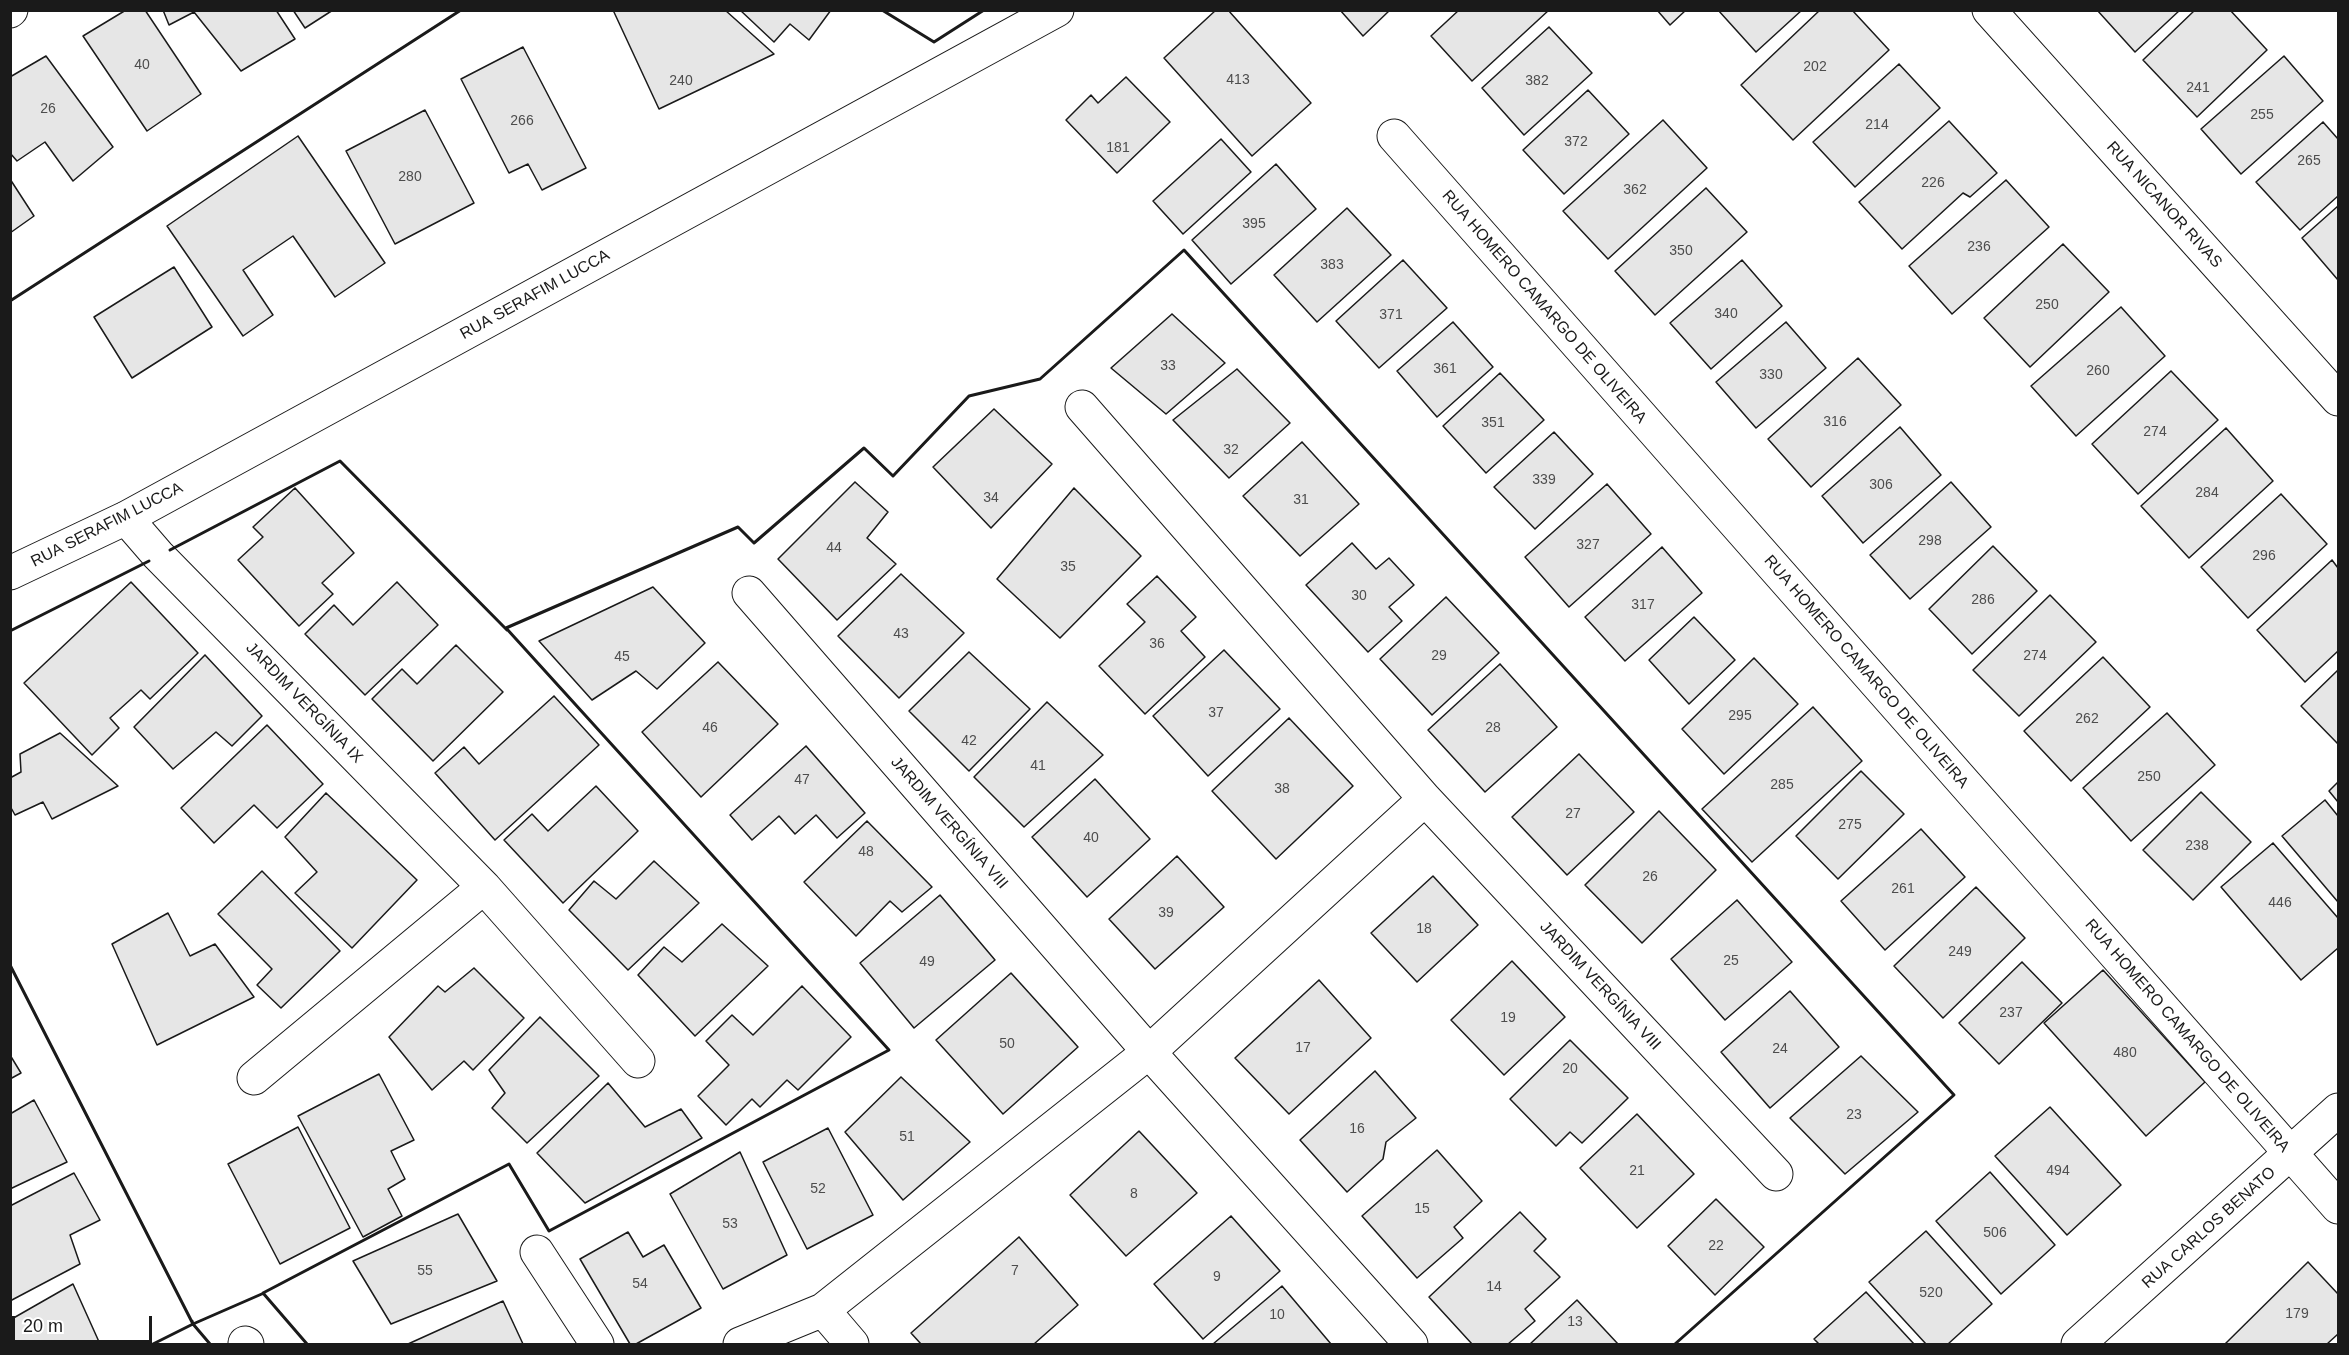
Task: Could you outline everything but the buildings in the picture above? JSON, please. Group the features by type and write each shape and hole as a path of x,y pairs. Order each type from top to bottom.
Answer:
{"street":[{"name":"RUA SERAFIM LUCCA","path":"10,573 126,518 1057,10"},
{"name":"RUA NICANOR RIVAS","path":"1989,10 2338,399"},
{"name":"RUA HOMERO CAMARGO DE OLIVEIRA","path":"1394,136 2338,1207"},
{"name":"JARDIM VERGÍNIA VIII","path":"1082,407 1425,799 1776,1174"},
{"name":"JARDIM VERGÍNIA IX","path":"126,518 167,564 484,887 638,1061"},
{"name":"JARDIM VERGÍNIA VIII","path":"749,593 1149,1052 1412,1344"},
{"path":"740,1344 823,1310 1149,1052 1425,799"},
{"path":"254,1078 484,887"},
{"name":"RUA CARLOS BENATO","path":"2078,1344 2338,1110"},
{"path":"537,1252 597,1344"},
{"path":"823,1310 852,1344"}],"wall":[{"path":"10,301 461,10"},
{"path":"882,10 934,42 984,10"},
{"path":"307,1344 263,1293 509,1164 549,1231 889,1050 506,628 738,527 754,543 864,448 893,476 969,396 1040,379 1184,250 1954,1095 1675,1344"},
{"path":"170,550 340,461 507,630"},
{"path":"10,631 149,561"},
{"path":"10,965 193,1324 264,1293"},
{"path":"153,1344 193,1324 192,1321"},
{"path":"193,1324 210,1344"}]}
